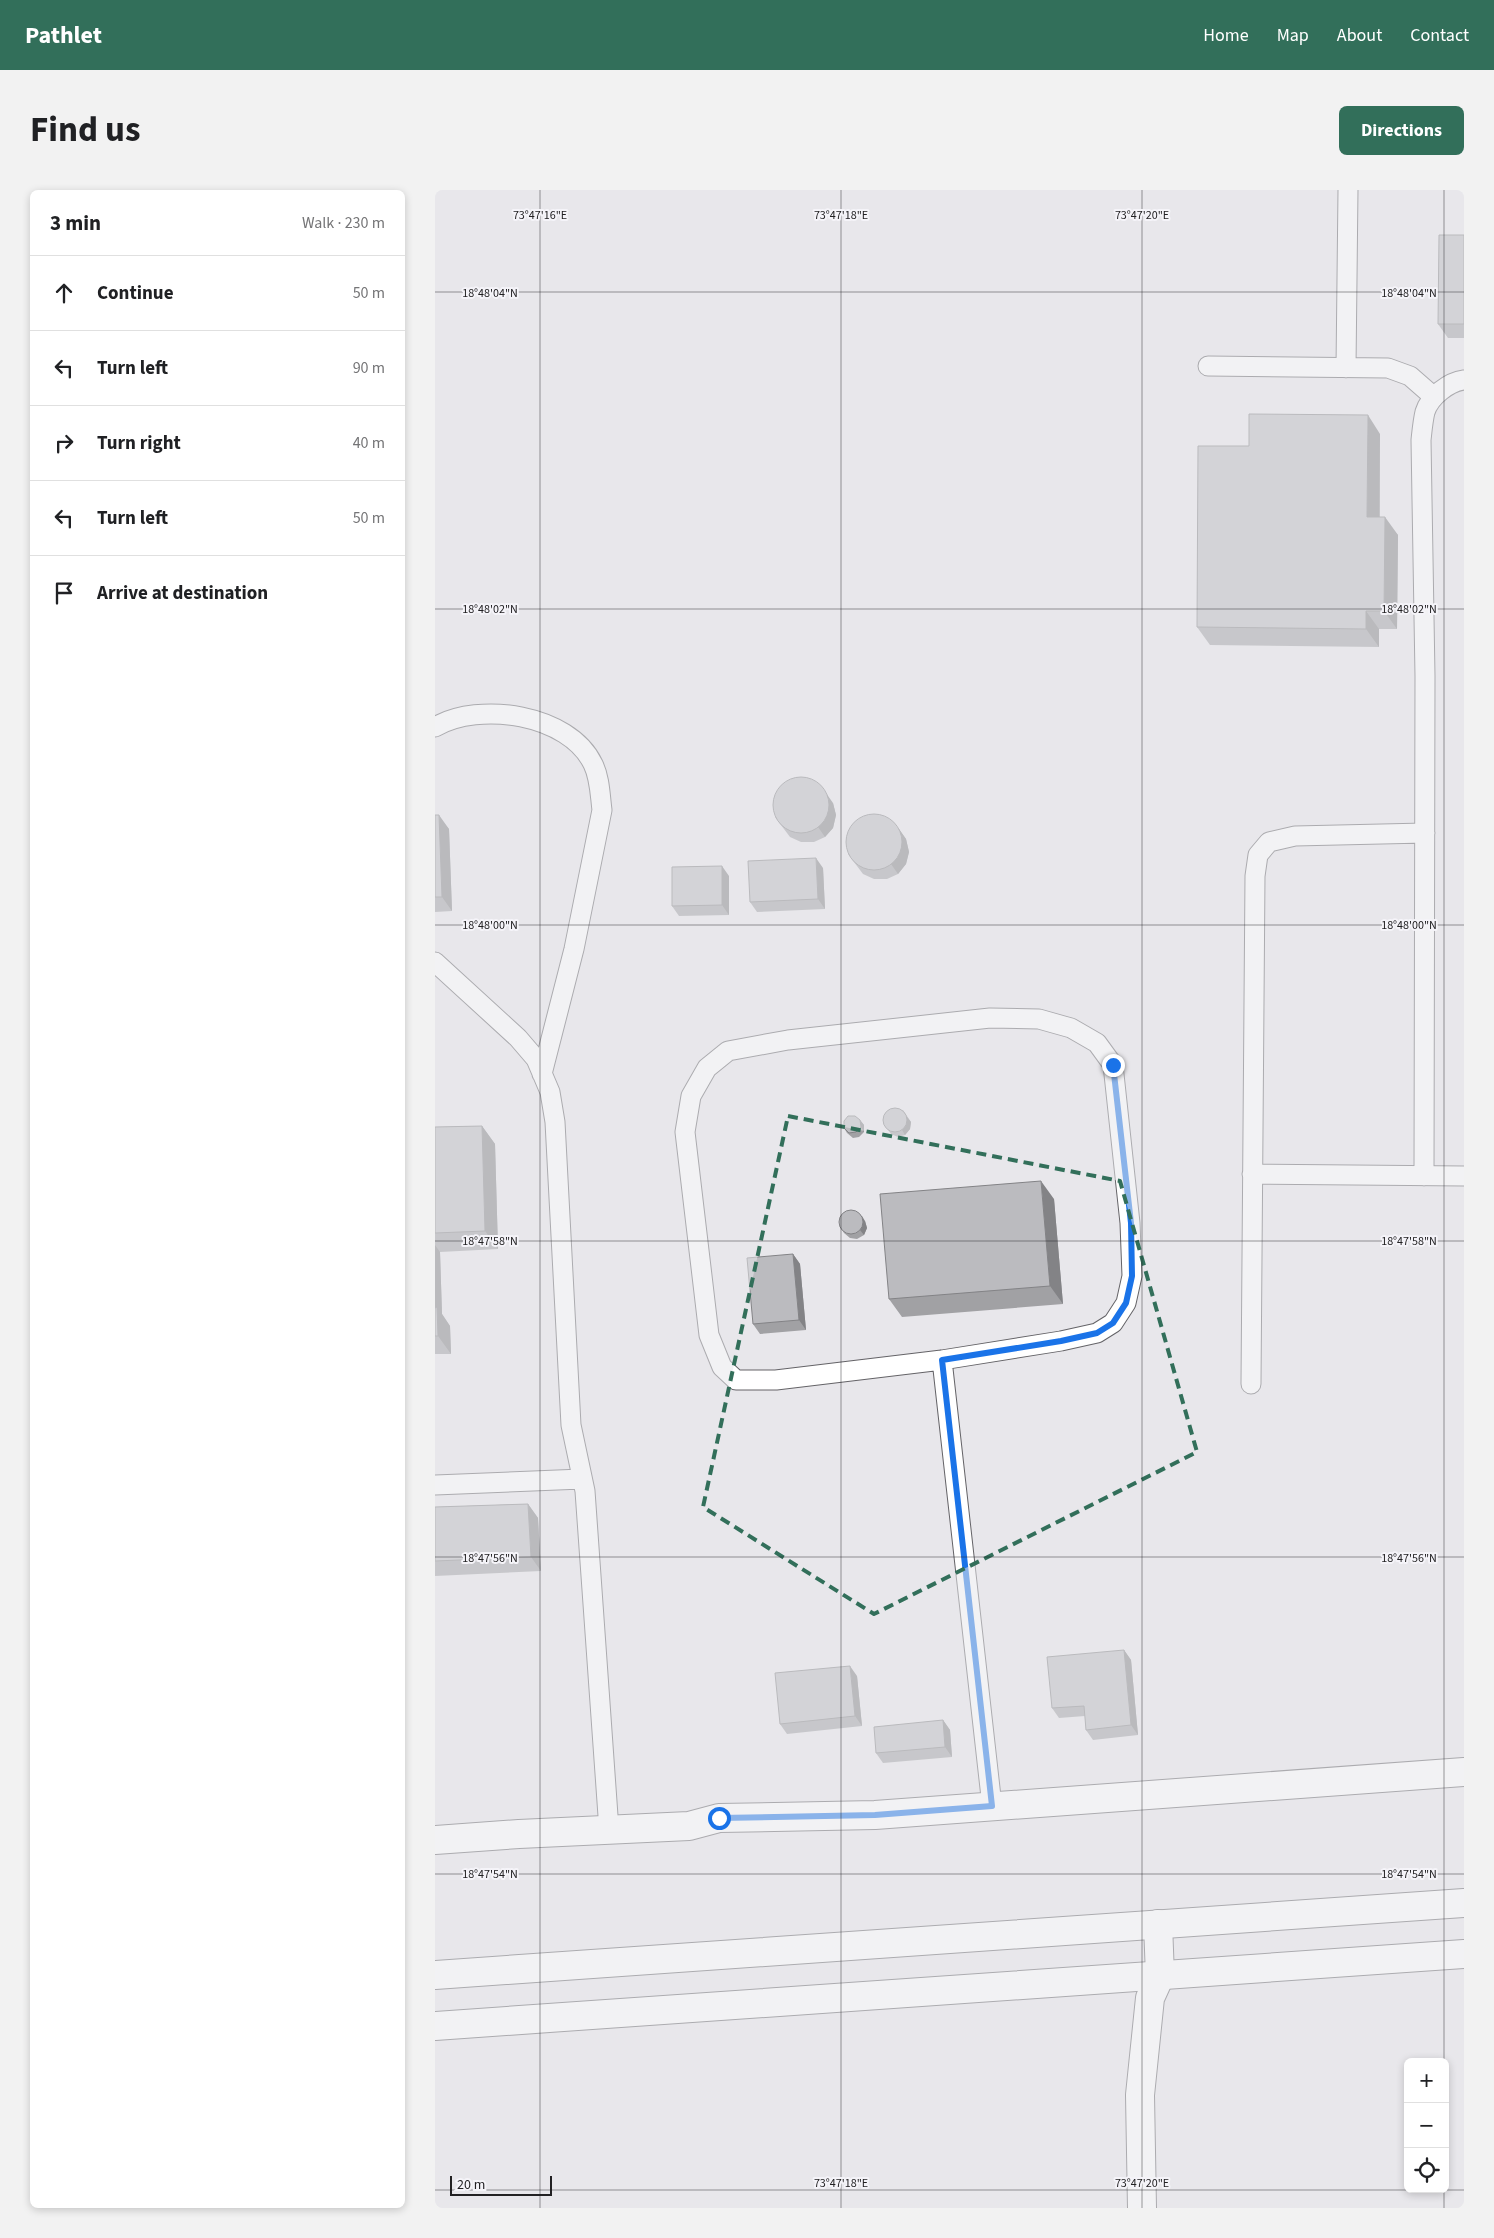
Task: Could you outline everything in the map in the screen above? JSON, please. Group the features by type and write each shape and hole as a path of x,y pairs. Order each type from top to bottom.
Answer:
{"main road":[{"path":"435,1840 689,1826 719,1818 875,1815 1464,1772"},
{"path":"435,1975 1464,1903"},
{"path":"1142,2208 1140,2095 1150,1998 1160,1976 1158,1924"},
{"path":"435,2026 1464,1954"}],"lane":[{"path":"1346,368 1348,190"},
{"path":"1208,366 1388,368 1410,376 1434,397"},
{"path":"1424,1176 1425,833 1421,440 1425,410 1434,397 1454,381 1464,380"},
{"path":"435,727 444,722 477,713 512,715 543,723 566,735 582,748 593,764 600,786 602,810 574,949 542,1074"},
{"path":"1251,1384 1255,876 1258,855 1269,842 1295,836 1425,833"},
{"path":"435,962 518,1038 536,1059 550,1092 555,1122 571,1425 585,1491 609,1830"},
{"path":"990,1018 1039,1019 1071,1028 1097,1043 1113,1065 1131,1223 1132,1276 1126,1303 1113,1323 1097,1333 1061,1341 942,1360 777,1380 736,1380 722,1367 709,1335 685,1132 691,1096 707,1068 728,1051 788,1040 990,1018"},
{"path":"1253,1174 1464,1176"},
{"path":"942,1360 992,1806"},
{"path":"435,1485 582,1479"}],"highlighted area":[{"path":"788,1116 1120,1181 1197,1452 874,1614 703,1507"}],"building":[{"path":"1439,235 1464,235 1464,324 1438,324"},
{"path":"1249,414 1368,415 1367,517 1385,517 1384,611 1366,611 1366,629 1197,627 1198,446 1249,446"},
{"path":"801,777 812,779 821,785 827,794 829,805 827,816 821,825 812,831 801,833 790,831 781,825 775,816 773,805 775,794 781,785 790,779"},
{"path":"874,814 885,816 894,822 900,831 902,842 900,853 894,862 885,868 874,870 863,868 854,862 848,853 846,842 848,831 854,822 863,816"},
{"path":"435,815 439,815 442,897 435,897"},
{"path":"816,858 818,899 750,902 748,861"},
{"path":"722,866 722,905 672,906 672,867"},
{"path":"895,1108 900,1109 906,1115 906,1125 900,1131 895,1132 890,1131 884,1125 883,1120 884,1115 890,1109"},
{"path":"848,1116 855,1116 860,1120 861,1127 856,1132 849,1133 844,1128 844,1121"},
{"path":"482,1126 485,1231 435,1233 435,1127"},
{"path":"1041,1181 1050,1286 889,1299 880,1194"},
{"path":"851,1210 859,1214 863,1222 859,1230 851,1234 843,1230 839,1222 843,1214"},
{"path":"793,1254 799,1320 753,1324 747,1258"},
{"path":"437,1307 438,1336 435,1336 435,1308"},
{"path":"528,1504 531,1557 435,1561 435,1507"},
{"path":"1124,1650 1131,1725 1086,1730 1084,1706 1052,1708 1047,1657"},
{"path":"850,1666 855,1716 780,1724 775,1673"},
{"path":"943,1720 945,1747 876,1753 874,1727"}],"route":[{"path":"719,1818 875,1815 992,1806 942,1360 1061,1341 1097,1333 1113,1323 1126,1303 1132,1276 1131,1223 1113,1065"}]}
